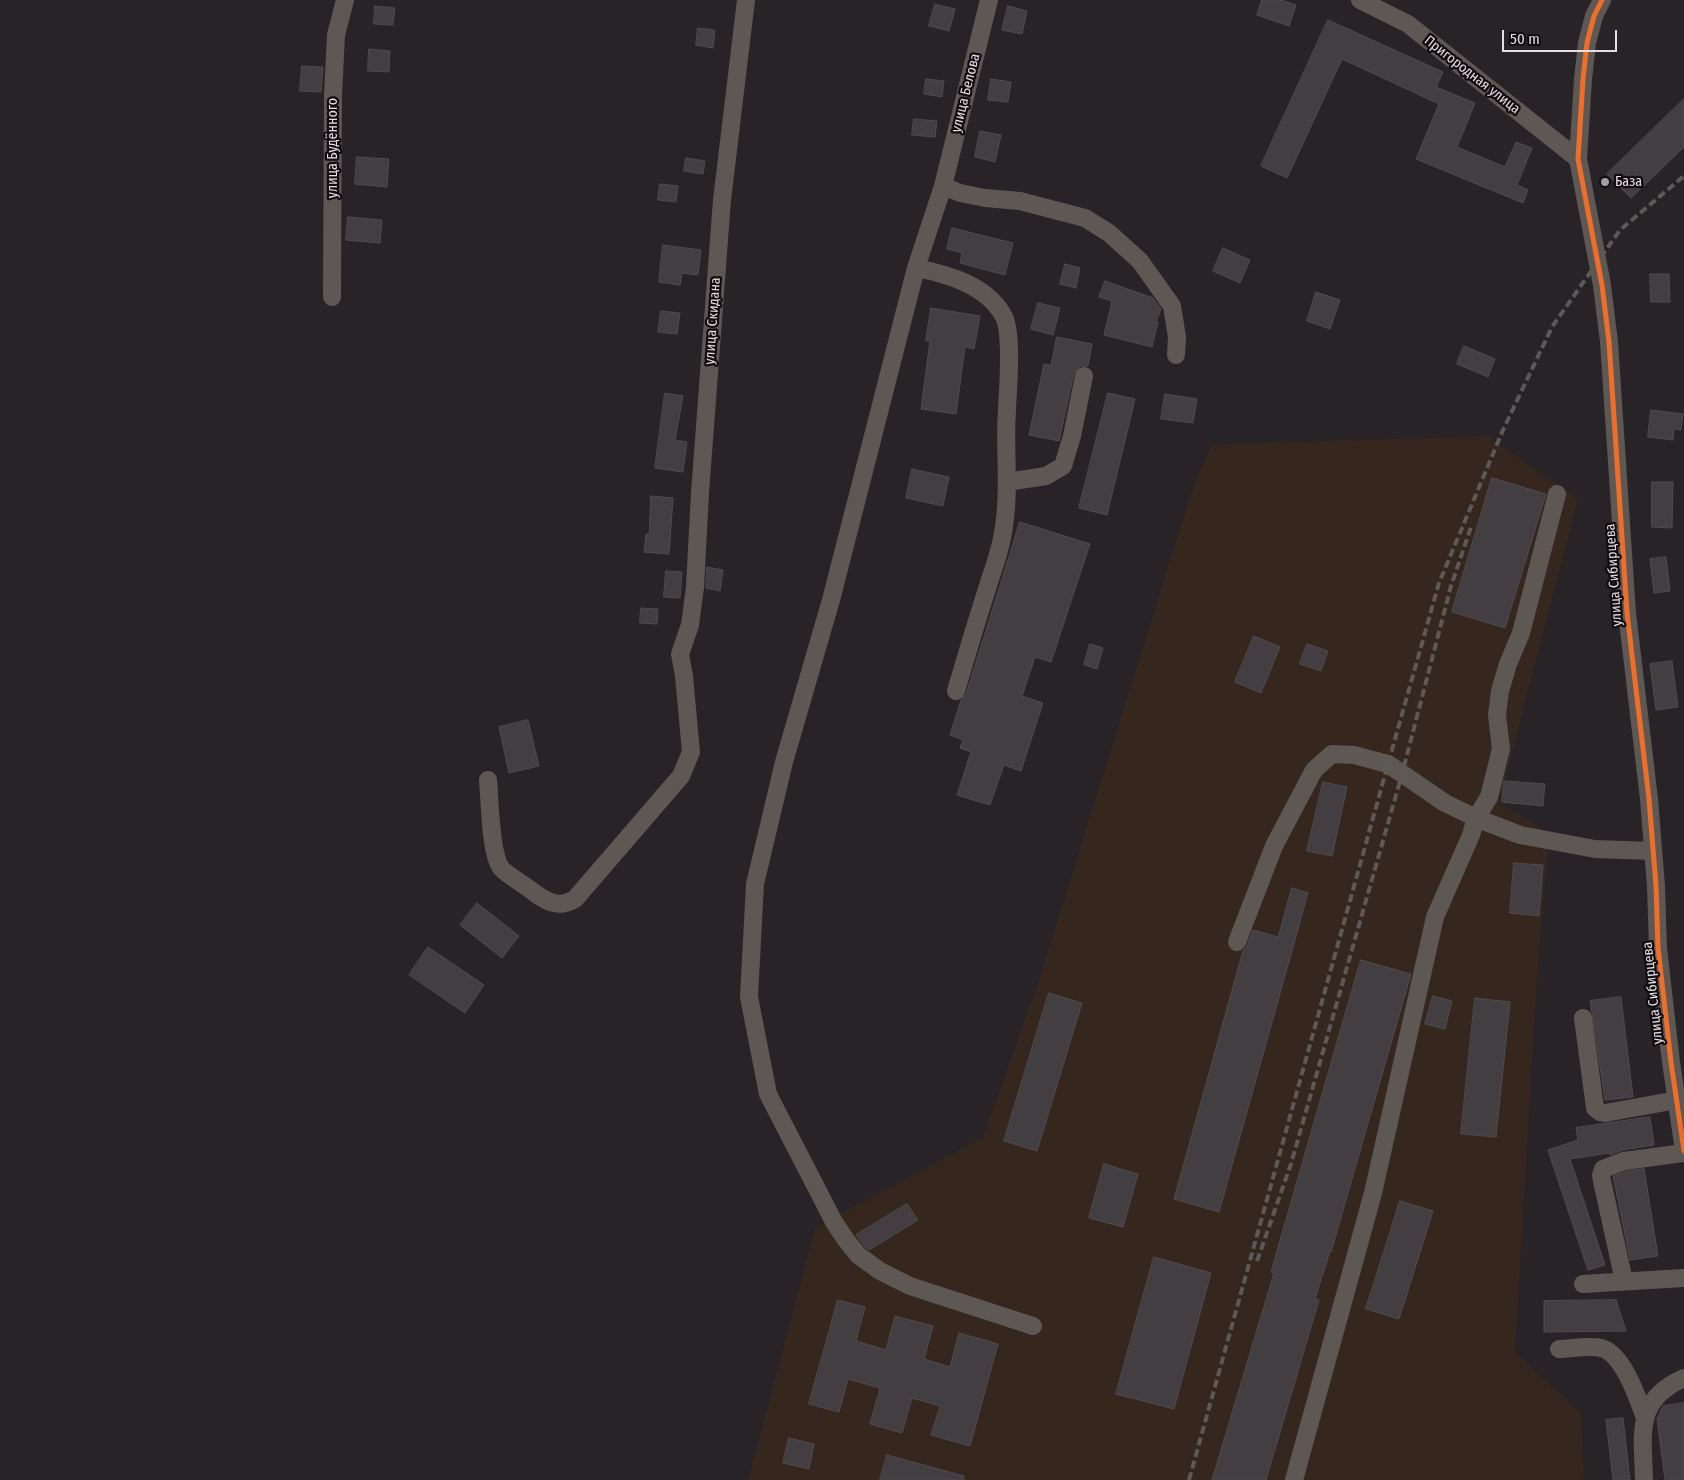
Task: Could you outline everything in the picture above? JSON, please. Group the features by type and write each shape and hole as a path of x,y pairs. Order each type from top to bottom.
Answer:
{"street":[{"name":"улица Будённого","path":"332,297 333,85 336,36 346,0"},
{"name":"улица Скидана","path":"488,780 495,852 502,868 539,896 556,905 566,904 575,899 681,776 691,752 684,676 680,654 690,625 696,587 700,493 722,200 746,0"},
{"name":"улица Белова","path":"989,0 943,186 916,268 830,600 784,762 755,884 749,997 768,1094 834,1222 858,1255 868,1263 910,1286 1033,1326"},
{"name":"Пригородная улица","path":"1360,0 1408,24 1578,159"},
{"name":"улица Сибирцева","path":"1602,0 1594,16 1587,43 1582,79 1578,159 1602,285 1609,342 1627,613 1649,799 1656,886 1658,948 1671,1062 1684,1152"},
{"path":"943,186 960,193 985,198 1020,201 1085,218 1109,232 1140,261 1172,306 1177,337 1176,355"},
{"path":"916,268 943,274 968,284 989,298 1008,323 1007,482 1002,538 956,690"},
{"path":"1007,482 1046,476 1063,466 1072,436 1084,376"},
{"path":"1294,1480 1373,1193 1435,917 1471,835 1476,818 1489,797 1501,749 1497,715 1500,691 1508,664 1521,633 1557,494"},
{"path":"1238,942 1274,846 1314,770 1332,754 1354,755 1388,764 1444,803 1520,835 1596,849 1653,851"},
{"path":"1583,1018 1594,1108 1605,1113 1677,1100"},
{"path":"1624,1281 1602,1181 1603,1169 1624,1161 1684,1152"},
{"path":"1583,1284 1684,1278"},
{"path":"1558,1349 1601,1348 1610,1352 1623,1367 1635,1391 1645,1418"},
{"path":"1644,1480 1643,1426 1649,1406 1659,1392 1684,1378"}],"shaded area":[{"path":"1487,436 1578,499 1499,803 1549,833 1536,993 1515,1352 1581,1413 1584,1480 748,1480 815,1228 983,1137 1039,980 1190,496 1211,445"}],"building":[{"path":"1262,0 1281,0 1296,5 1289,26 1257,15"},
{"path":"935,4 955,9 949,31 929,26"},
{"path":"375,6 395,8 393,25 374,24"},
{"path":"1008,6 1027,11 1022,34 1002,30"},
{"path":"1328,20 1443,72 1436,87 1475,103 1457,147 1505,167 1516,142 1532,148 1517,185 1528,190 1523,203 1416,159 1439,104 1342,59 1287,178 1261,166"},
{"path":"698,28 715,30 713,48 696,45"},
{"path":"369,49 390,51 389,72 368,71"},
{"path":"302,66 323,67 321,92 300,91"},
{"path":"926,79 944,81 942,97 924,94"},
{"path":"991,79 1011,82 1008,102 988,100"},
{"path":"1684,99 1684,147 1631,198 1607,174"},
{"path":"914,119 937,121 935,137 912,135"},
{"path":"980,131 1001,135 995,162 975,157"},
{"path":"357,157 389,159 387,187 355,184"},
{"path":"686,158 705,161 703,174 684,171"},
{"path":"660,184 678,186 676,202 658,200"},
{"path":"348,217 382,220 380,243 346,240"},
{"path":"952,228 1013,243 1005,275 960,263 962,253 947,249"},
{"path":"663,245 701,250 698,275 682,273 680,285 659,282"},
{"path":"1223,248 1250,260 1240,283 1213,271"},
{"path":"1065,264 1080,268 1076,288 1060,284"},
{"path":"1650,274 1669,274 1670,302 1651,302"},
{"path":"1105,281 1153,298 1161,309 1156,322 1158,322 1152,347 1104,335 1112,301 1099,297"},
{"path":"1316,292 1340,300 1330,329 1307,321"},
{"path":"1038,303 1060,308 1053,335 1031,329"},
{"path":"931,308 980,316 974,349 965,347 956,414 921,409 930,341 926,341"},
{"path":"661,311 680,313 677,334 658,332"},
{"path":"1057,337 1092,344 1088,366 1080,366 1074,373 1059,441 1029,435 1044,364 1051,365"},
{"path":"1464,346 1495,359 1488,377 1457,364"},
{"path":"665,393 683,396 675,440 687,442 683,472 655,468"},
{"path":"1108,393 1135,399 1107,515 1079,508"},
{"path":"1165,394 1197,399 1193,423 1161,419"},
{"path":"1651,410 1683,414 1681,430 1674,429 1673,440 1648,437"},
{"path":"912,469 949,477 943,506 906,498"},
{"path":"1492,478 1546,494 1505,628 1452,612"},
{"path":"1652,482 1673,482 1672,528 1652,527"},
{"path":"651,496 673,498 669,554 644,552 646,534 649,534"},
{"path":"1020,522 1090,544 1051,662 1035,657 1022,696 1043,703 1021,771 1004,765 990,805 957,795 971,752 960,748 963,740 950,735 961,700 966,694"},
{"path":"1666,557 1670,591 1654,593 1650,559"},
{"path":"707,567 723,570 720,591 706,588"},
{"path":"666,571 682,572 680,598 664,597"},
{"path":"641,608 658,609 657,624 640,623"},
{"path":"1254,636 1280,647 1261,693 1235,682"},
{"path":"1090,644 1103,648 1097,669 1084,665"},
{"path":"1307,644 1328,651 1321,671 1300,664"},
{"path":"1672,661 1678,707 1656,710 1650,664"},
{"path":"528,720 539,766 509,773 499,727"},
{"path":"1504,781 1545,784 1543,806 1502,802"},
{"path":"1323,782 1347,787 1332,856 1307,851"},
{"path":"1514,863 1543,865 1539,916 1510,913"},
{"path":"1292,888 1308,893 1219,1212 1174,1199 1243,951 1253,930 1278,937"},
{"path":"477,903 519,936 502,958 460,925"},
{"path":"428,947 484,985 465,1013 409,975"},
{"path":"1361,960 1411,974 1331,1252 1315,1299 1319,1300 1266,1480 1212,1480 1274,1273 1271,1272"},
{"path":"1049,993 1082,1003 1037,1151 1004,1141"},
{"path":"1433,996 1452,1001 1445,1029 1425,1024"},
{"path":"1621,997 1633,1097 1605,1100 1590,1001"},
{"path":"1475,998 1510,1002 1496,1137 1461,1134"},
{"path":"1650,1117 1654,1145 1623,1150 1610,1155 1609,1153 1570,1159 1605,1265 1588,1270 1548,1150 1578,1140 1576,1128"},
{"path":"1104,1164 1138,1174 1123,1227 1089,1218"},
{"path":"1644,1169 1658,1256 1630,1260 1613,1176 1627,1171"},
{"path":"1400,1201 1433,1211 1399,1319 1366,1309"},
{"path":"907,1204 918,1220 869,1250 865,1247 856,1235"},
{"path":"1154,1257 1211,1273 1174,1409 1116,1394"},
{"path":"838,1300 865,1307 856,1341 886,1350 895,1316 933,1326 924,1359 950,1367 959,1333 998,1344 970,1446 931,1435 940,1406 912,1398 902,1433 870,1424 880,1388 848,1379 839,1412 809,1404"},
{"path":"1616,1300 1626,1331 1544,1332 1544,1301"},
{"path":"1684,1403 1684,1480 1665,1480 1657,1419 1663,1406"},
{"path":"1623,1418 1630,1480 1613,1480 1606,1420"},
{"path":"789,1438 814,1444 809,1469 783,1463"},
{"path":"887,1455 964,1476 964,1480 880,1480"}],"railway":[{"path":"1189,1480 1439,583 1503,430 1552,327 1620,230 1684,176"},
{"path":"1257,1261 1291,1164 1402,774 1451,586 1472,524"}],"cycle path":[{"path":"1602,0 1594,16 1587,43 1578,159 1602,285 1609,342 1627,613 1649,799 1656,886 1658,948 1671,1062 1684,1151"}],"place":[{"name":"База","path":"1605,182"}]}
